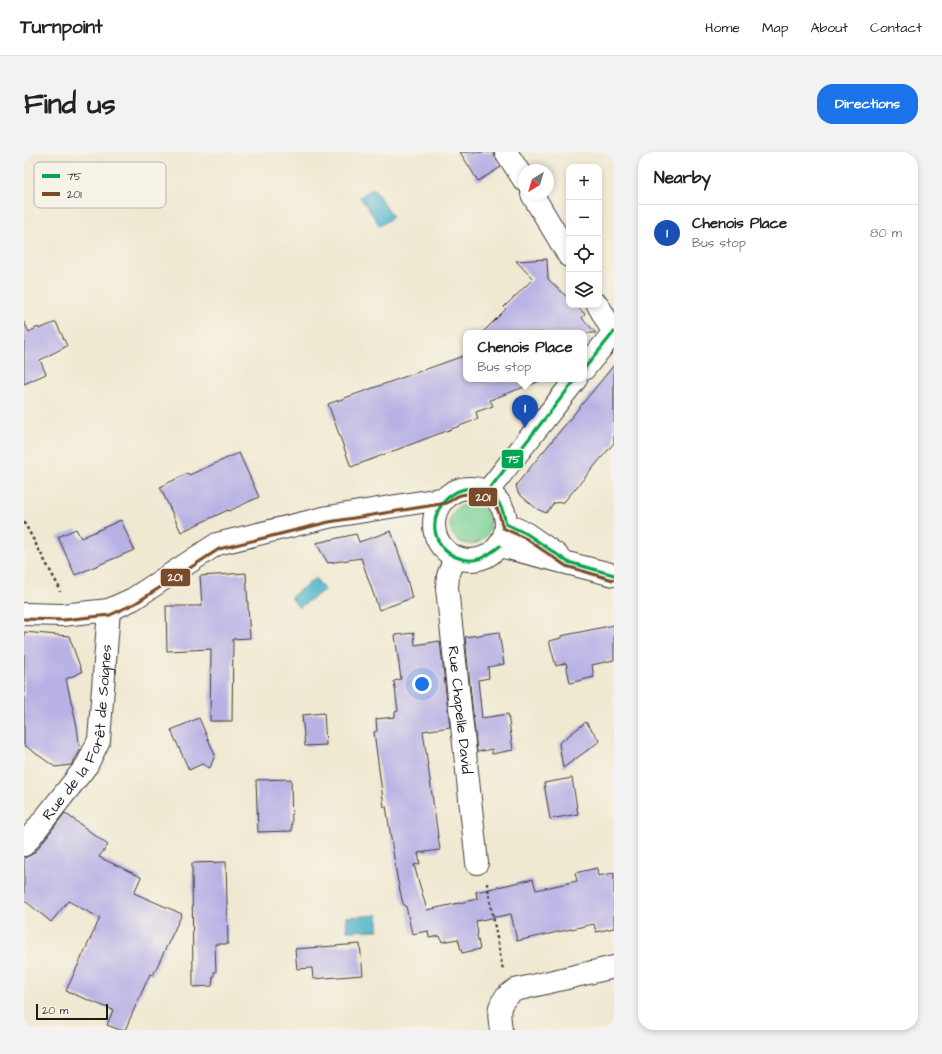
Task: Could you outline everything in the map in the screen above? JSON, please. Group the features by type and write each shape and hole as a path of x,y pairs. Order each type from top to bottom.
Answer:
{"street":[{"path":"506,152 518,171"},
{"path":"536,200 566,251"},
{"path":"587,365 614,332 600,308"},
{"path":"487,492 574,382"},
{"path":"472,488 487,492 497,500 504,511 506,524 504,536 500,546 491,554 479,560 467,560 455,557 441,546 434,530 436,512 446,498 458,490 472,488"},
{"path":"24,614 62,615 110,610 133,599 217,544 328,517 446,498"},
{"path":"394,506 434,530"},
{"path":"506,524 527,534 568,562"},
{"path":"500,546 568,562 614,575"},
{"name":"Rue Chapelle David","path":"455,557 448,576 447,588 478,863"},
{"name":"Rue de la Forêt de Soignes","path":"24,845 87,765 99,740 110,610"},
{"path":"501,1030 498,1013 500,1003 515,990 614,967"}],"path":[{"path":"24,522 60,589"},
{"path":"478,863 486,877 508,995"}],"green space":[{"path":"470,504 478,506 484,510 488,516 490,524 488,532 484,538 478,542 470,544 462,542 456,538 452,532 450,524 452,516 456,510 462,506"}],"water":[{"path":"373,188 393,217 380,226 360,197"},
{"path":"316,578 324,590 299,608 291,597"},
{"path":"378,915 378,930 347,931 346,917"}],"building":[{"path":"460,152 492,152 501,167 478,181"},
{"path":"547,259 548,279 566,296 566,308 578,308 585,314 582,318 596,333 587,333 587,330 485,330 506,309 504,307 533,279 516,261"},
{"path":"24,322 29,332 38,327 39,329 56,322 67,346 40,360 46,374 24,384"},
{"path":"463,356 463,382 537,382 490,400 493,406 476,412 478,419 351,467 328,404"},
{"path":"614,365 614,443 564,502 554,503 546,513 537,509 518,493 516,485"},
{"path":"239,453 259,497 181,532 160,487 188,473 189,475"},
{"path":"121,520 134,550 75,575 58,537 76,529 81,538"},
{"path":"391,531 404,568 412,598 379,610 361,558 328,563 316,543 356,534 359,542"},
{"path":"246,573 250,638 233,639 232,721 210,721 211,649 167,651 166,606 202,606 200,576"},
{"path":"614,625 614,660 592,665 594,677 570,683 566,663 556,666 549,641 561,638 561,636"},
{"path":"24,632 69,636 82,672 66,679 77,727 80,751 71,765 55,767 24,745"},
{"path":"499,632 504,664 488,667 489,678 478,680 482,718 508,714 513,750 492,754 492,749 477,752 465,637"},
{"path":"414,633 415,645 440,641 450,727 423,731 440,850 418,853 420,864 414,865 427,910 477,899 476,892 533,879 536,890 577,881 575,873 597,868 598,876 614,873 614,928 596,932 594,924 517,941 511,914 476,921 480,949 462,953 458,939 442,942 440,936 429,938 428,931 412,934 406,906 403,904 397,877 386,806 384,807 374,732 377,731 376,719 395,717 395,712 398,711 394,681 401,679 395,635"},
{"path":"324,713 326,745 305,746 302,715"},
{"path":"199,718 215,755 210,768 202,764 189,770 171,730"},
{"path":"586,722 600,741 563,768 559,743"},
{"path":"572,778 578,814 550,819 544,783"},
{"path":"291,779 292,831 258,832 256,780"},
{"path":"65,813 108,845 99,857 141,877 134,893 182,914 153,975 150,974 125,1030 120,1030 107,1025 113,1010 66,991 100,918 68,901 51,922 24,900 24,858 34,853"},
{"path":"226,862 228,944 215,944 216,972 214,972 212,986 193,987 192,863"},
{"path":"360,944 363,975 313,979 312,968 297,969 295,949"}],"transit line":[{"name":"75","path":"587,365 614,332"},
{"name":"75","path":"487,492 574,382"},
{"name":"75","path":"500,546 480,559 475,560 463,559 452,555 441,546 437,539 435,523 438,511 444,502 453,494 474,488 486,491 496,499 504,514 506,524"},
{"name":"201","path":"24,619 63,620 110,615 136,603 219,549 329,522 447,503 457,496 466,494 482,496 491,501 498,511 503,528 525,538 566,566 613,580"},
{"name":"75","path":"506,524 527,534 568,562 614,575"}],"place":[{"name":"Chenois Place","path":"525,428"}]}
